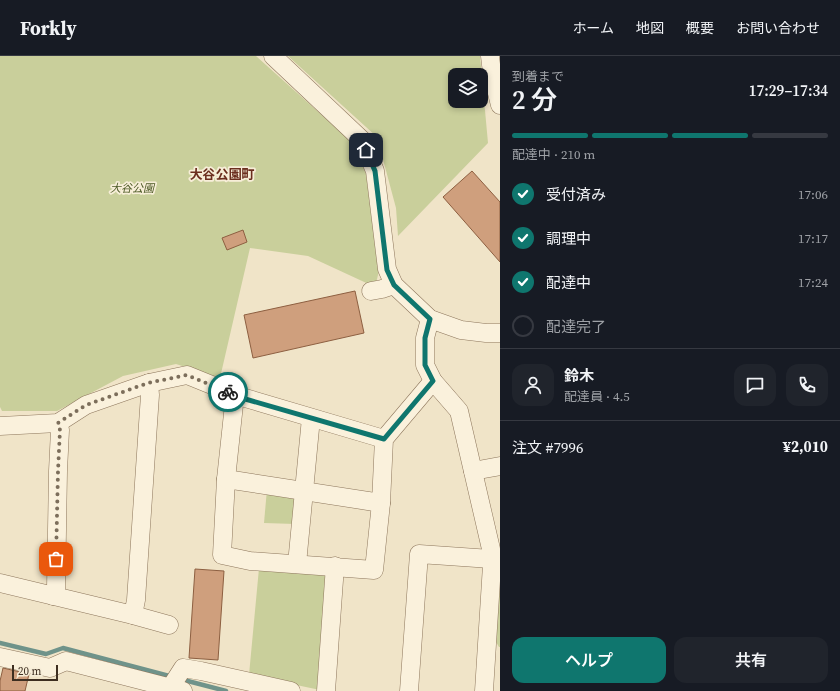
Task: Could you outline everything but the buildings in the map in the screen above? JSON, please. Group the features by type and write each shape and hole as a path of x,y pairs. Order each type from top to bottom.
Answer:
{"street":[{"path":"273,56 362,140 375,171 387,270 394,285 430,319 461,330 500,333"},
{"path":"490,56 492,73 500,105"},
{"path":"371,291 394,285"},
{"path":"430,319 425,338 425,365 433,381 459,411 491,549 493,652 484,691"},
{"path":"0,426 58,423 86,405 148,383 187,375 235,396 384,439"},
{"path":"235,396 226,479 222,554 250,560 374,570 381,503 384,439 433,381"},
{"path":"133,615 136,600 150,395 148,383"},
{"path":"297,564 311,418"},
{"path":"53,596 56,589 60,430 58,423"},
{"path":"473,471 500,466"},
{"path":"226,479 381,503"},
{"path":"409,691 419,554 491,559"},
{"path":"326,691 335,566"},
{"path":"0,583 169,625"},
{"path":"0,657 50,668 66,660 177,684 183,668 291,691"}],"green space":[{"name":"大谷公園","path":"0,56 256,56 354,144 366,174 379,271 375,287 308,256 250,248 220,378 176,364 123,376 57,411 2,411 0,407"},
{"path":"288,56 480,56 481,68 448,68 448,108 485,108 488,143 398,236 396,208 377,137"},
{"path":"267,489 298,494 295,524 264,523"},
{"path":"500,554 500,647 499,647 493,637"},
{"path":"259,568 323,571 328,576 320,690 249,675"}],"waterway":[{"path":"0,643 46,654 63,648 173,677"},
{"path":"180,679 226,691"}],"way so far":[{"path":"56,559 60,430 58,423 86,405 148,383 187,375 228,392"}],"district":[{"name":"大谷公園町","path":"222,174"}],"route":[{"path":"228,392 235,396 384,439 433,381 425,365 425,338 430,319 394,285 387,270 375,171 366,150"}]}
